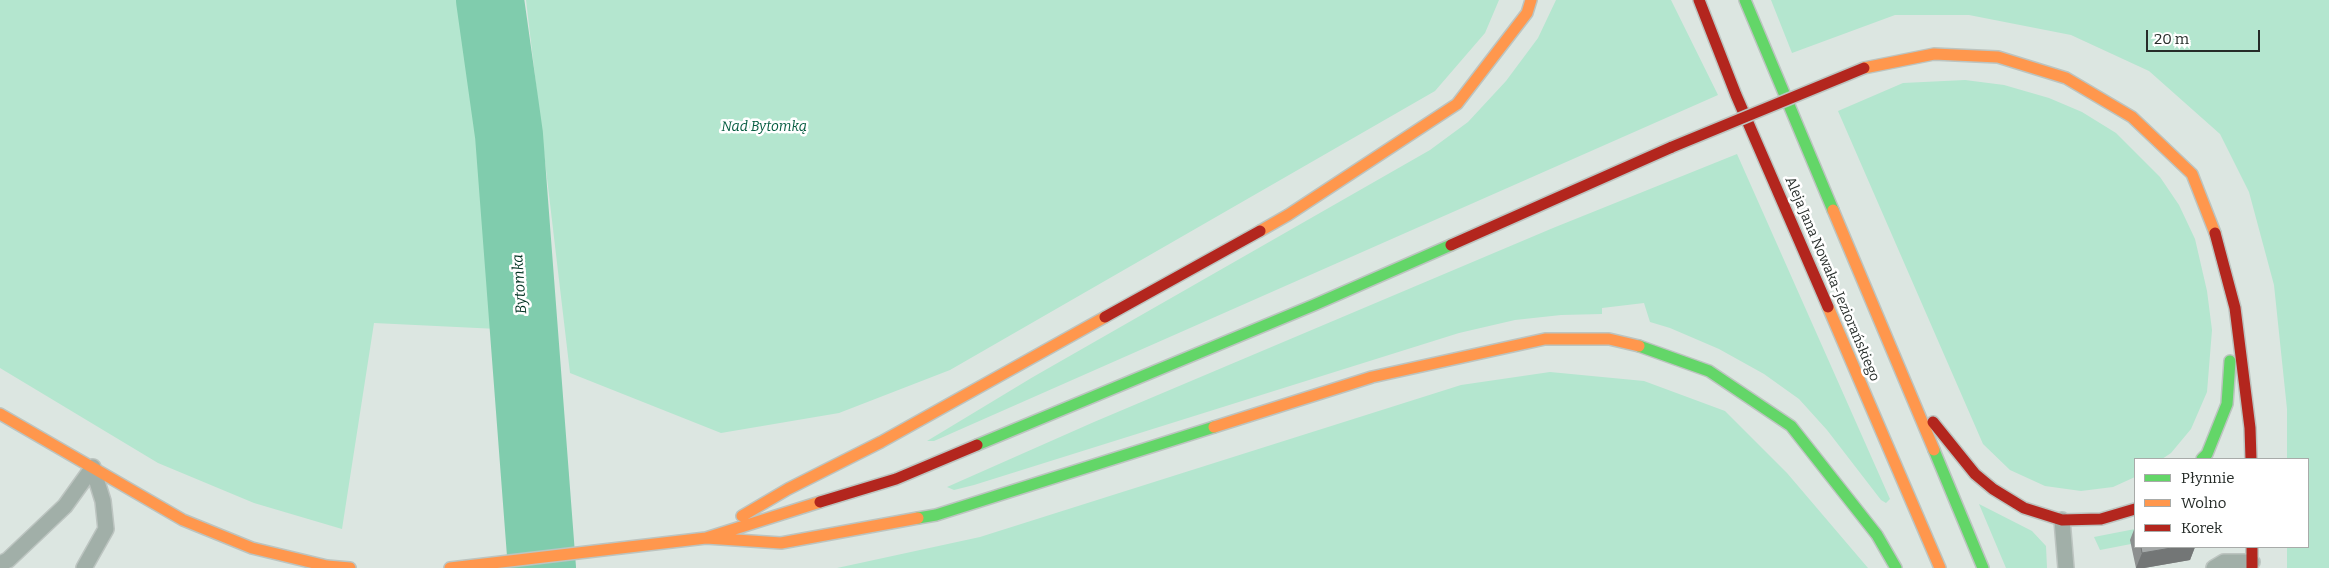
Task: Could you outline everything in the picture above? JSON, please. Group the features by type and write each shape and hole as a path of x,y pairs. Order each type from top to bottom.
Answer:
{"main road":[{"path":"706,538 788,489 881,442 1304,204 1457,104 1527,13 1531,0"},
{"name":"Aleja Jana Nowaka-Jeziorańskiego","path":"1699,0 1736,95 1940,568"},
{"name":"Aleja Jana Nowaka-Jeziorańskiego","path":"1745,0 1984,568"},
{"path":"450,568 706,538 896,480 1314,305 1672,147 1864,68 1934,54 1998,57 2066,78 2132,117 2192,174 2217,237 2235,308 2250,428 2251,458"},
{"path":"2203,458 2207,454 2227,404 2235,308"},
{"path":"706,538 781,543 936,515 1372,377 1545,339 1609,339 1652,349 1708,371 1791,426 1877,534 1896,568"},
{"path":"1909,391 1955,451 1976,474 1994,489 2024,508 2044,516 2062,520 2101,519 2134,509"},
{"path":"0,414 183,520 252,548 327,566 350,568"}],"lane":[{"path":"0,564 8,560 65,506 93,467"},
{"path":"84,568 106,529 103,501 93,467"},
{"path":"2062,520 2066,568"},
{"path":"2214,568 2224,562 2252,559"}],"green space":[{"path":"0,0 459,0 471,49 498,329 374,323 342,529 254,503 158,463 0,368"},
{"name":"Nad Bytomką","path":"526,0 1499,0 1485,33 1435,91 950,370 839,413 721,433 570,373"},
{"path":"1556,0 1671,0 1718,95 934,441 927,441 1033,377 1430,150 1468,122 1506,81 1538,38"},
{"path":"1771,0 2329,0 2329,568 2287,568 2287,548 2309,548 2309,458 2287,458 2287,409 2274,285 2249,192 2220,134 2149,71 2071,35 1969,15 1895,15 1792,53"},
{"path":"1965,80 2004,85 2049,98 2082,112 2116,133 2160,177 2179,205 2195,239 2207,291 2212,330 2207,392 2191,429 2171,453 2164,458 2134,458 2134,477 2113,487 2081,491 2045,486 2010,470 1983,444 1838,111 1903,83"},
{"path":"1737,154 1890,499 1886,503 1881,500 1827,430 1799,399 1764,374 1719,349 1670,328 1650,322 1644,303 1602,308 1602,314 1561,315 1515,320 1459,333 974,485 954,490 947,487 1094,422 1553,228"},
{"path":"1550,372 1644,381 1725,411 1787,473 1868,568 837,568 980,537 1461,385"},
{"path":"1979,504 2032,531 2046,546 2047,568 2006,568"},
{"path":"2134,529 2131,544 2100,550 2094,537"}],"building":[{"path":"2141,548 2171,548 2142,553"}],"waterway":[{"name":"Bytomka","path":"490,0 509,135 542,568"}],"traffic: fast":[{"path":"1745,0 1833,210"},
{"path":"977,445 1314,305 1451,245"},
{"path":"1639,346 1709,371 1791,426 1877,535 1896,568"},
{"path":"2203,458 2207,454 2227,404 2230,361"},
{"path":"918,518 936,515 1214,427"},
{"path":"1934,450 1983,568"}],"traffic: slow":[{"path":"1260,231 1288,215 1457,104 1527,13 1531,0"},
{"path":"1864,68 1934,54 1998,57 2066,78 2132,117 2192,174 2215,233"},
{"path":"1833,210 1934,450"},
{"path":"1828,307 1940,568"},
{"path":"742,516 788,489 881,442 1105,317"},
{"path":"1214,427 1372,377 1545,339 1609,339 1639,346"},
{"path":"0,414 183,520 252,548 327,566 350,568"},
{"path":"450,568 706,538 820,502"},
{"path":"706,538 781,543 918,518"}],"traffic: jam":[{"path":"1699,0 1736,95 1828,307"},
{"path":"1672,147 1864,68"},
{"path":"1451,245 1672,147"},
{"path":"1105,317 1260,231"},
{"path":"2215,233 2235,308 2250,428 2251,458"},
{"path":"1933,422 1975,474 1993,489 2024,508 2062,520 2101,519 2134,509"},
{"path":"820,502 896,479 977,445"},
{"path":"2252,548 2252,568"}]}
